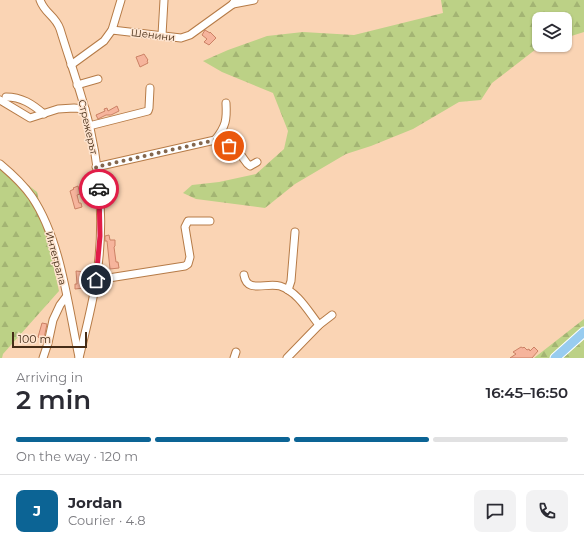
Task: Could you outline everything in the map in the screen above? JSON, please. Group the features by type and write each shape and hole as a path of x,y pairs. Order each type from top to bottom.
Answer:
{"main road":[{"path":"555,358 584,332"}],"street":[{"name":"Стрежерът","path":"40,0 44,9 57,22 85,109 96,167 100,202 100,236 96,280 91,312 79,358"},
{"path":"71,65 104,41 112,30 121,0"},
{"path":"162,35 164,0"},
{"path":"234,2 254,0"},
{"name":"Шенини","path":"112,30 181,38 185,37 234,2"},
{"path":"77,85 98,79"},
{"path":"89,126 148,110 150,88"},
{"path":"3,98 15,97 28,102 44,114"},
{"path":"3,98 30,118 58,109 85,109"},
{"path":"215,140 223,130 227,115 226,102"},
{"path":"96,167 215,140 240,153 248,165 250,166 257,162"},
{"name":"Интеграла","path":"0,164 24,187 32,197 42,215 57,252 66,297"},
{"path":"87,198 100,202"},
{"path":"96,280 185,266 188,264 190,257 185,227 186,223 188,221 210,221"},
{"path":"288,290 291,281 295,232"},
{"path":"244,275 245,282 252,286 278,286 288,290 297,296 319,325"},
{"path":"43,358 53,320 60,305 66,297"},
{"path":"66,297 79,358"},
{"path":"287,358 319,325 332,315"}],"green space":[{"path":"441,0 584,0 584,32 572,36 572,12 532,12 532,52 492,83 481,100 459,102 413,129 371,146 346,154 295,184 265,208 196,199 183,193 192,185 219,182 256,174 284,149 288,131 273,93 222,72 203,61 267,36 303,32 354,35 443,13"},
{"path":"0,163 37,192 59,291 3,354 2,358 0,358"},
{"path":"584,319 584,358 534,358"}],"building":[{"path":"205,30 210,32 216,38 209,45 204,42 207,39 202,35"},
{"path":"144,54 148,60 148,63 140,67 136,57"},
{"path":"117,106 119,111 98,119 96,115 105,111 104,109 107,108 108,111"},
{"path":"112,174 115,185 106,187 104,177"},
{"path":"78,186 80,194 77,195 79,203 81,203 82,207 75,209 70,191"},
{"path":"109,235 110,240 115,240 114,247 116,262 118,262 119,268 110,269 107,241 105,241 105,236"},
{"path":"76,271 85,272 86,279 83,280 84,288 75,289 75,284 77,284"},
{"path":"42,323 47,324 43,343 40,342 40,338 38,337"},
{"path":"521,347 524,347 527,350 529,349 530,351 534,347 538,351 532,358 510,358 516,354 513,352"}],"way so far":[{"path":"99,189 96,167 215,140 229,146"}],"route":[{"path":"96,280 100,236 99,189"}]}
